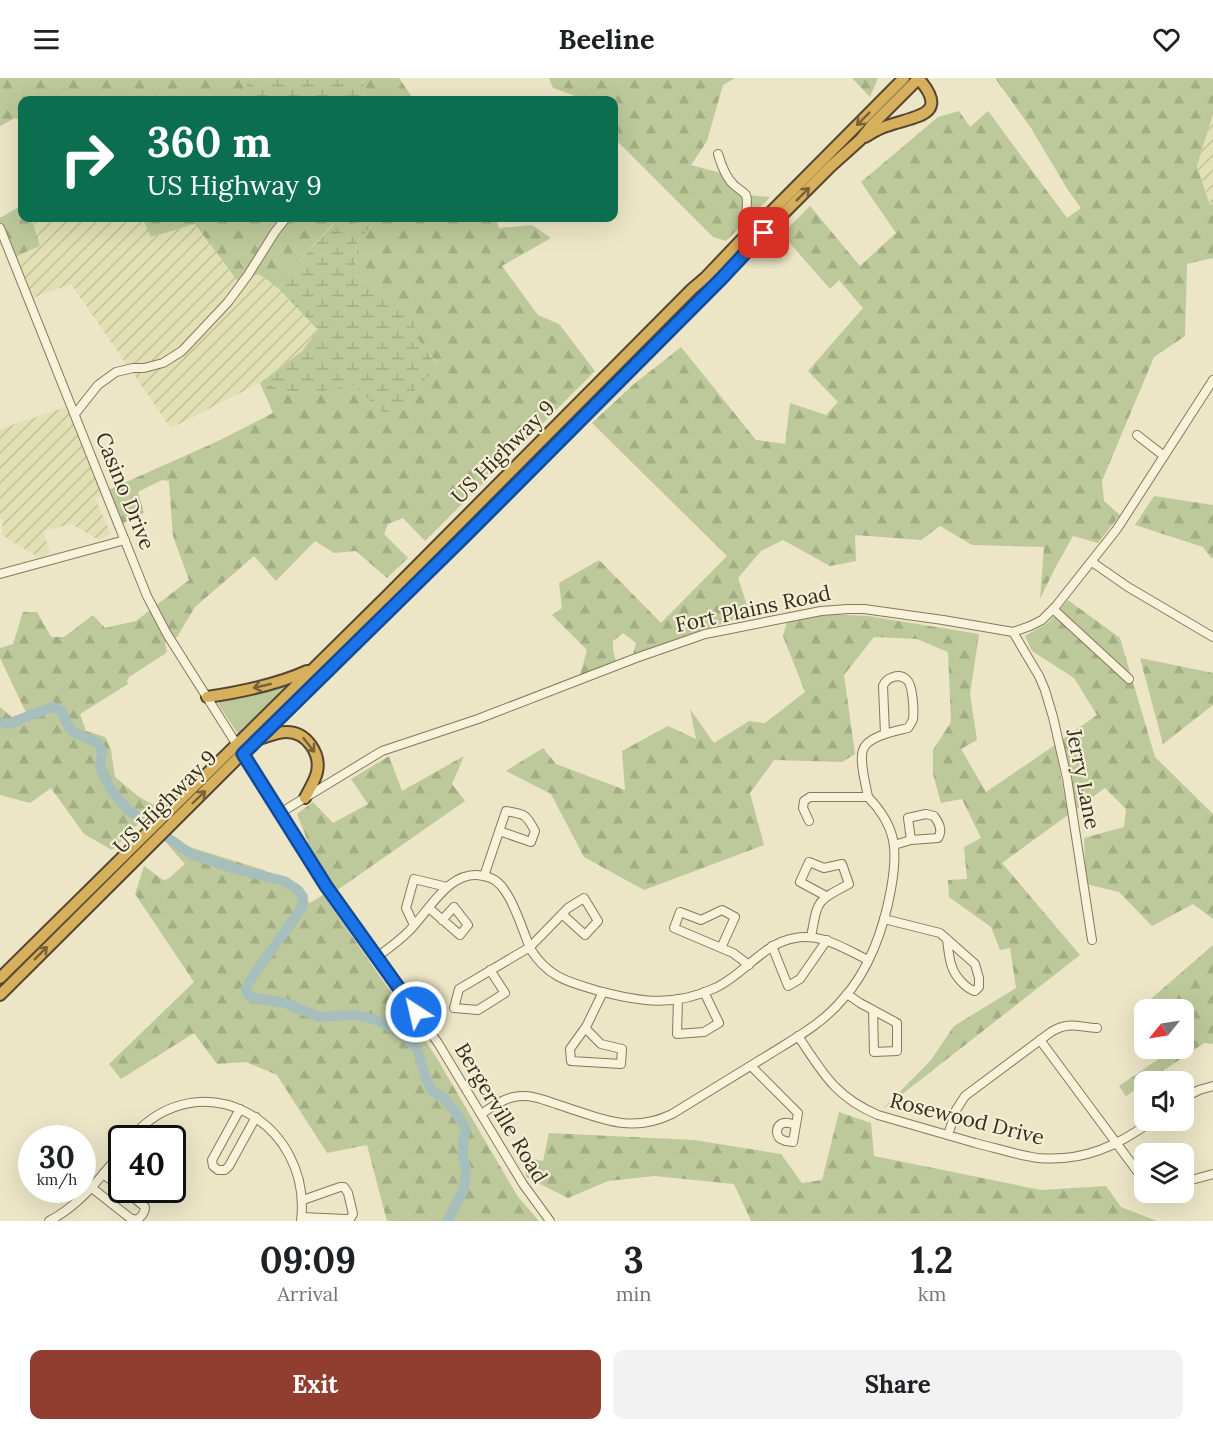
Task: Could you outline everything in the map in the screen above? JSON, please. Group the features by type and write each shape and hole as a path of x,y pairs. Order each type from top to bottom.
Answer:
{"highway":[{"name":"US Highway 9","path":"0,978 175,814 240,749 315,667 904,78"},
{"name":"US Highway 9","path":"240,749 256,740 465,536 919,78"},
{"path":"860,140 883,127 918,117 927,112 932,99 927,87 919,78"},
{"path":"207,697 272,684 315,667"},
{"path":"256,740 290,732 301,735 311,745 316,756 317,771 304,798"},
{"name":"US Highway 9","path":"0,995 139,849"}],"street":[{"path":"718,154 728,178 747,198 747,210 758,223"},
{"path":"75,414 98,385 110,376 122,370 144,368 162,363 182,351 228,302 283,222"},
{"name":"Casino Drive","path":"0,228 147,596 171,642 240,749"},
{"path":"1013,632 1038,622 1053,609 1092,562 1127,514 1213,380"},
{"path":"1137,435 1164,456"},
{"path":"0,574 125,540"},
{"path":"1092,562 1128,587 1213,637"},
{"name":"Fort Plains Road","path":"280,813 382,751 517,705 662,648 720,630 821,611 848,609 932,618 1013,632"},
{"path":"1053,609 1129,679"},
{"name":"Jerry Lane","path":"1013,632 1039,676 1053,717 1067,778 1092,940"},
{"path":"481,1114 505,1100 527,1096 618,1124 643,1124 663,1119 751,1066 828,1015 847,994 868,960 884,919 892,880 894,845 888,822 868,797 862,761 863,750 868,742 885,734 909,728 913,709 910,685 908,680 900,676 891,677 885,681 883,686 885,734"},
{"name":"Bergerville Road","path":"240,749 326,886 444,1052 523,1184 550,1221"},
{"path":"809,821 803,808 804,801 810,796 868,797"},
{"path":"484,876 499,831 506,811 522,814 529,819 535,831 531,842 499,831"},
{"path":"894,845 911,840 938,838 941,833 939,823 934,816 926,814 908,818 911,840"},
{"path":"812,937 818,904 826,896 849,884 842,864 824,868 809,862 800,882 826,896"},
{"path":"377,957 402,937 455,880 477,874 494,880 506,892 530,947 543,966 557,977 627,999 658,1001 678,999 704,992 726,982 772,946 793,938 812,937 827,940 868,960"},
{"path":"417,922 406,908 414,879 447,887"},
{"path":"490,970 505,993 478,1010 454,1008 459,988 490,970 530,947 562,914 568,908 584,898 598,921 585,935 562,914"},
{"path":"429,908 442,920"},
{"path":"721,948 735,916 722,910 700,920 680,912 674,928 721,948 733,953 749,965"},
{"path":"884,919 940,933 947,939 975,964 979,978 979,987 975,991 967,988 952,969 947,939"},
{"path":"772,946 788,986 800,979 827,940"},
{"path":"585,1028 601,1044 622,1049 621,1064 571,1061 570,1048 585,1028 603,992"},
{"path":"678,999 677,1034 704,1032 719,1023 704,992"},
{"path":"847,994 897,1023 897,1051 874,1052 873,1010"},
{"path":"948,1135 956,1110 965,1096 1051,1032 1061,1026 1097,1028"},
{"name":"Rosewood Drive","path":"798,1036 828,1080 853,1103 878,1115 948,1135 1018,1154 1050,1158 1078,1156 1102,1150 1139,1131"},
{"path":"1040,1040 1134,1166"},
{"path":"751,1066 798,1113 796,1125"},
{"path":"1194,1093 1213,1086"},
{"path":"145,1125 165,1111 193,1103 221,1103 240,1109 256,1117 273,1131 287,1151 298,1177 303,1200 302,1219 345,1220 350,1219 353,1214 348,1193 344,1187 303,1200"},
{"path":"240,1109 212,1160 212,1164 218,1170 227,1169 256,1117"},
{"path":"96,1183 108,1168"},
{"path":"1194,1179 1213,1173"},
{"path":"103,1174 108,1178"},
{"path":"96,1191 108,1201"},
{"path":"49,1221 76,1203"},
{"path":"111,1203 130,1218 137,1220 145,1210 140,1203"}],"green space":[{"path":"0,78 249,78 244,95 246,96 18,96 18,119 15,118 0,126"},
{"path":"249,78 363,78 365,96 246,96 244,95"},
{"path":"363,78 399,78 411,96 365,96"},
{"path":"549,78 735,78 723,85 707,141 691,165 728,175 746,195 770,197 726,241 713,237 618,142 618,96 575,96 553,88"},
{"path":"852,78 878,78 870,97"},
{"path":"995,78 1212,78 1213,80 1213,114 1197,166 1210,205 1213,204 1213,258 1187,264 1185,336 1154,357 1102,481 1104,501 1120,515 1098,543 1073,536 1040,599 1044,547 972,545 940,526 921,540 855,535 856,561 830,566 783,540 761,551 738,578 750,614 633,654 636,643 623,633 613,641 616,661 580,675 587,650 552,615 562,608 559,583 599,560 661,623 727,556 592,423 634,384 681,347 756,440 785,444 790,403 826,415 838,402 808,371 863,308 839,280 830,289 782,234 810,206 860,266 896,233 861,182 938,117 959,111 970,127 988,111 1067,218 1081,208 1031,128"},
{"path":"1213,114 1213,204 1211,206 1197,166"},
{"path":"18,207 18,222 32,222 40,246 12,258 0,229 0,217"},
{"path":"32,222 144,222 151,237 195,224 237,279 259,274 279,289 318,330 302,351 260,383 171,428 71,284 30,299 12,258 40,246"},
{"path":"144,222 357,222 342,233 333,224 293,268 279,289 259,274 237,280 195,224 151,237"},
{"path":"357,222 374,222 357,242 355,274 415,315 414,333 438,366 388,418 353,385 303,395 260,383 302,351 318,330 279,289 293,268 334,224 342,233"},
{"path":"497,222 499,228 532,225 551,238 502,266 538,315 559,324 595,371 425,541 403,518 388,524 384,534 408,558 387,578 356,551 334,553 315,541 276,581 254,556 195,607 177,637 165,643 167,652 129,677 128,684 80,714 86,731 105,737 111,750 115,777 139,797 156,806 112,850 84,834 51,788 30,803 0,795 0,707 14,719 29,719 0,658 0,648 13,644 23,612 37,612 51,637 64,637 93,615 105,628 136,621 189,580 173,536 169,481 162,480 138,492 144,513 121,524 108,490 216,442 273,413 260,383 303,395 438,365 413,333 414,315 355,274 357,242 374,223"},
{"path":"72,405 108,493 95,498 111,534 99,540 71,524 43,531 50,552 41,559 2,535 0,429"},
{"path":"1154,496 1213,505 1213,558 1203,547 1135,525"},
{"path":"1068,600 1120,638 1155,757 1213,814 1213,919 1193,904 1152,926 1119,892 1086,884 1084,838 1124,827 1126,809 1105,788 1075,810 1063,739 1097,715 1074,678 1032,651 1025,636 1048,623"},
{"path":"790,612 868,616 979,634 970,694 977,740 961,749 986,792 1055,745 1068,815 1002,863 1080,955 882,1110 931,1060 954,1026 1016,988 1010,948 1000,950 991,927 949,897 948,880 967,879 964,847 981,838 962,799 941,803 933,774 933,750 951,722 948,652 917,639 874,637 844,675 855,754 842,762 774,760 750,793 764,845 644,890 584,857 551,794 506,771 543,748 556,764 625,790 622,751 668,726 696,739 690,709 714,743 749,721 765,723 805,692 783,636"},
{"path":"1140,658 1213,673 1213,705 1163,744"},
{"path":"287,684 246,727 243,727 244,729 239,734 218,704 222,699"},
{"path":"389,756 402,791 464,756 452,784 465,801 336,891 313,855 297,814 313,802 333,823 368,804 351,779"},
{"path":"176,837 180,844 264,870 310,903 323,895 435,1055 518,1197 539,1221 387,1221 367,1145 327,1153 277,1075 246,1062 217,1064 194,1033 121,1079 109,1064 194,982 135,894 144,866 163,880 168,879 185,864 168,845"},
{"path":"1213,945 1213,1044 1204,1043 1194,1050 1194,999 1151,999"},
{"path":"1159,1059 1180,1059 1163,1071 1141,1071"},
{"path":"1134,1076 1134,1091 1126,1096 1119,1086"},
{"path":"839,1112 871,1123 874,1156 1041,1190 1106,1186 1121,1207 1157,1221 751,1221 734,1184 654,1176 608,1181 568,1198 526,1177 524,1157 543,1161 549,1133 694,1140 781,1154 802,1183 822,1180"}],"waterway":[{"path":"0,722 8,724 52,707 62,711 71,730 98,743 102,752 100,766 103,774 111,790 127,809 191,854 239,870 284,881 298,890 303,897 302,908 252,977 246,989 248,995 285,1003 320,1017 356,1015 376,1020 397,1031 417,1048 432,1091 443,1097 466,1129 463,1141 463,1158 466,1168 464,1189 447,1221"}],"route":[{"path":"416,1012 326,886 243,754 411,590 764,233"}]}
